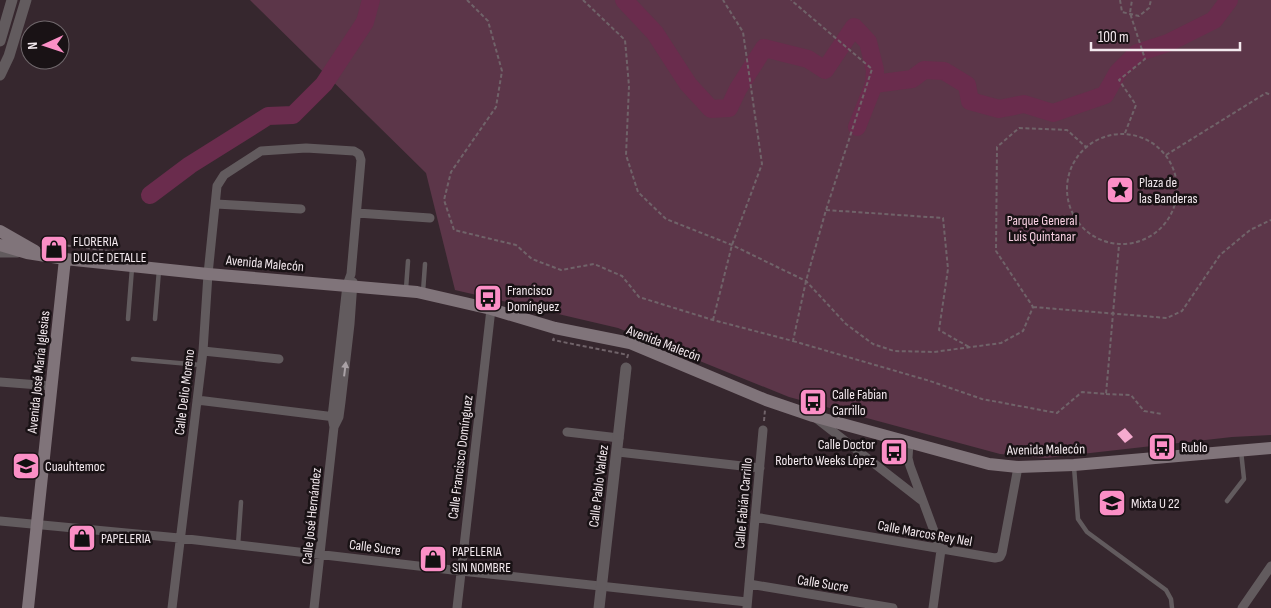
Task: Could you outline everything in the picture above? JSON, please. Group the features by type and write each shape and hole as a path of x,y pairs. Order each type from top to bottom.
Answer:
{"main road":[{"name":"Avenida Malecón","path":"0,231 30,247 33,254"},
{"name":"Avenida Malecón","path":"0,245 33,254 65,259 208,274 351,282 423,293 491,309 555,328 630,343 766,400 813,416 989,464 1018,467 1074,465 1271,448"},
{"name":"Avenida José María Iglesias","path":"28,608 65,259"}],"street":[{"path":"0,40 12,0"},
{"path":"0,75 10,56 26,0"},
{"name":"Calle Delio Moreno","path":"172,608 203,351 208,274 218,186 224,175 261,151 306,148"},
{"name":"Calle José Hernández","path":"306,148 354,151 359,154 361,160 351,282 314,608"},
{"path":"216,204 301,209"},
{"path":"357,213 430,218"},
{"path":"0,254 33,254"},
{"name":"Calle Francisco Domínguez","path":"457,608 491,309"},
{"path":"203,351 278,359"},
{"name":"Calle Pablo Valdez","path":"598,608 618,452 626,368"},
{"path":"0,382 52,386"},
{"path":"197,400 335,417"},
{"path":"813,416 921,500"},
{"name":"Calle Fabián Carrillo","path":"747,605 763,430"},
{"path":"567,432 619,438"},
{"path":"909,443 908,458 921,500 941,550 932,608"},
{"path":"618,452 760,468"},
{"name":"Calle Marcos Rey Nel","path":"755,517 995,558 1000,557 1018,467"},
{"name":"Calle Sucre","path":"0,521 180,538 747,605"},
{"path":"1242,608 1271,566"},
{"name":"Calle Sucre","path":"749,584 893,608"}],"lane":[{"path":"406,291 408,261"},
{"path":"423,293 425,264"},
{"path":"128,319 132,266"},
{"path":"156,318 159,269"},
{"path":"133,359 201,365"},
{"path":"1227,501 1244,478 1241,450"},
{"path":"1074,465 1078,519 1087,532 1166,590 1171,599 1172,608"},
{"path":"238,545 241,502"}],"path":[{"path":"467,0 488,21 502,71 496,106 451,172 444,200 454,230 516,245 532,259 561,270 594,264 622,276 639,297 713,320 794,341 930,381 982,399 1057,413 1082,392 1131,396 1144,411 1162,414"},
{"path":"583,0 625,40 629,86 626,155 638,192 666,219 732,244 806,281 846,324 873,344 894,351 934,352 1001,343 1023,331 1033,307"},
{"path":"713,320 732,244 762,164 743,32 723,0"},
{"path":"791,0 872,69 826,210 806,281 794,341"},
{"path":"1120,0 1122,12 1139,16 1149,8 1151,0"},
{"path":"1124,134 1136,105 1119,80 1145,59 1130,13 1132,0"},
{"path":"1166,155 1266,93 1271,95"},
{"path":"1033,307 996,251 997,147 1019,128 1067,130 1086,147"},
{"path":"1119,133 1124,134 1137,135 1153,142 1166,155 1175,171 1178,189 1175,207 1166,223 1153,235 1137,243 1119,245 1101,240 1085,230 1074,216 1068,198 1068,179 1074,161 1086,147 1101,137 1119,133"},
{"path":"826,210 943,218 948,269 939,330 969,347"},
{"path":"1033,307 1167,318 1182,311 1220,255 1250,230 1271,220"},
{"path":"1106,394 1119,245"},
{"path":"555,328 553,340 628,355 626,368"},
{"path":"763,430 766,400"}],"green space":[{"name":"Parque General Luis Quintanar","path":"250,0 1271,0 1271,435 1232,437 1046,458 1000,454 789,397 618,328 455,290 426,173"}],"building":[{"path":"1125,428 1133,437 1125,443 1117,434"}],"waterway":[{"path":"150,195 190,165 268,116 293,115 324,84 365,22 371,0"},
{"path":"624,0 655,33 688,84 711,109 729,108 738,89 764,48 808,59 825,70 854,27 868,42 875,70 874,84"},
{"path":"857,127 874,84 912,79 924,70 944,71 967,85 970,101 999,109 1024,104 1053,113 1105,95 1118,72 1137,53 1168,43 1214,20 1229,0"}],"place":[{"name":"Plaza de las Banderas","path":"1120,190"},
{"name":"FLORERIA DULCE DETALLE","path":"54,249"},
{"name":"Francisco Domínguez","path":"488,298"},
{"name":"Calle Fabian Carrillo","path":"813,402"},
{"name":"Rublo","path":"1162,447"},
{"name":"Calle Doctor Roberto Weeks López","path":"894,452"},
{"name":"Cuauhtemoc","path":"26,466"},
{"name":"Mixta U 22","path":"1112,503"},
{"name":"PAPELERIA","path":"82,538"},
{"name":"PAPELERIA SIN NOMBRE","path":"433,559"}]}
